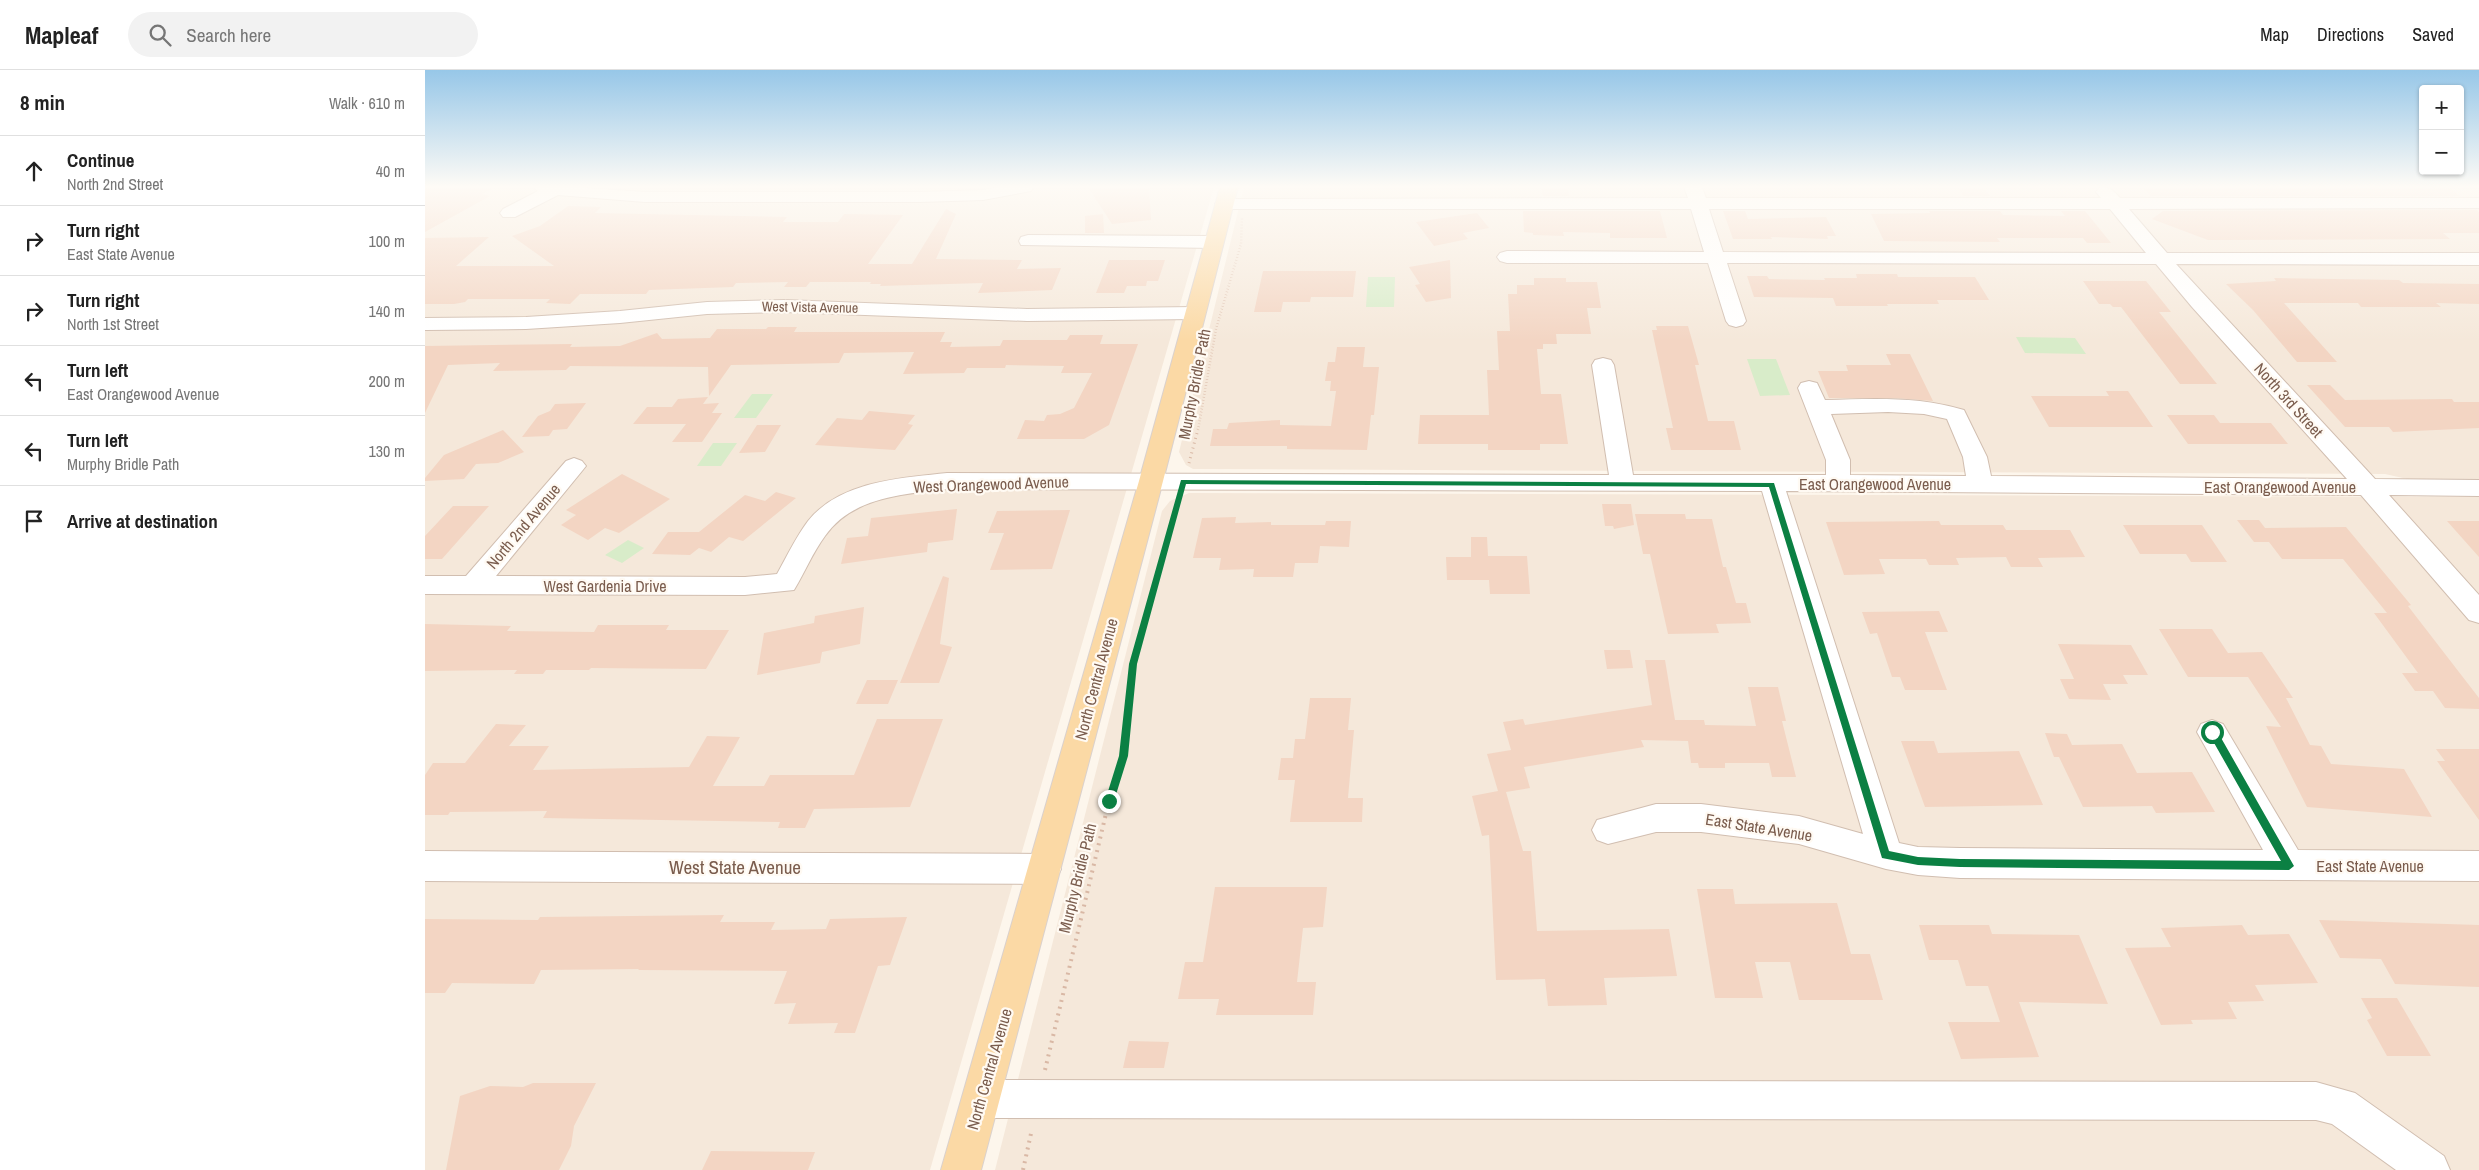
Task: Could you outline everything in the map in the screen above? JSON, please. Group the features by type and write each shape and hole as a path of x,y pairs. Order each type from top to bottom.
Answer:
{"main road":[{"name":"North Central Avenue","path":"961,1170 1151,481 1216,238"}],"street":[{"path":"1709,238 1737,321"},
{"name":"North 3rd Street","path":"2144,238 2479,613"},
{"path":"1028,241 1214,242"},
{"path":"1507,257 2479,259"},
{"name":"West Vista Avenue","path":"425,324 526,323 620,317 707,308 785,306 1027,314 1195,313"},
{"path":"1603,365 1622,482"},
{"path":"1837,483 1838,460 1813,398 1941,409 1956,415 1975,457 1979,484"},
{"name":"North 2nd Avenue","path":"472,586 573,466"},
{"name":"East Orangewood Avenue","path":"1151,481 1837,483 2479,488"},
{"name":"West Orangewood Avenue","path":"785,583 820,524 847,503 884,488 947,482 1151,481"},
{"path":"1772,484 1886,855"},
{"name":"West Gardenia Drive","path":"425,586 745,586 785,583"},
{"path":"2212,732 2289,866"},
{"name":"East State Avenue","path":"1608,830 1656,818 1701,818 1799,830 1886,855 1918,861 1960,863 2479,866"},
{"name":"West State Avenue","path":"425,866 1044,869"},
{"path":"981,1099 2316,1101 2341,1107 2430,1170"}],"path":[{"name":"Murphy Bridle Path","path":"1023,1170 1109,801 1124,756 1133,664 1183,482 1199,435 1203,396 1214,339 1241,238"}],"shaded area":[{"path":"425,238 1199,238 930,1170 425,1170"},
{"path":"1231,238 2479,238 2479,481 2412,480 2385,474 1193,469 1186,465 1179,452"},
{"path":"1189,493 2479,497 2479,1170 995,1170 1162,511 1170,501"}],"green space":[{"path":"1368,277 1395,277 1394,307 1366,307"},
{"path":"2016,337 2075,338 2086,354 2025,353"},
{"path":"1747,359 1776,359 1790,395 1760,396"},
{"path":"752,394 773,394 756,418 734,418"},
{"path":"713,443 737,443 721,466 697,466"},
{"path":"628,540 644,548 622,563 605,555"}],"building":[{"path":"425,238 487,238 456,266 554,266 515,238 886,238 868,264 912,264 928,238 945,238 936,259 1022,260 1017,269 1061,268 1052,290 978,293 983,283 880,286 881,284 870,284 871,282 810,282 806,287 784,287 788,282 736,283 733,287 649,290 646,294 580,294 570,304 546,303 550,299 468,299 465,302 454,304 425,304"},
{"path":"1428,238 1468,239 1434,246"},
{"path":"1733,238 1772,239 1733,239"},
{"path":"1883,238 1997,238 2000,242 1884,241"},
{"path":"2083,238 2107,238 2111,243 2087,243"},
{"path":"2204,238 2450,239 2208,240"},
{"path":"1109,260 1165,260 1158,281 1147,281 1146,286 1127,286 1124,293 1096,293"},
{"path":"1450,260 1451,298 1426,302 1415,285 1420,284 1409,267"},
{"path":"1263,271 1356,271 1353,297 1311,297 1310,302 1283,302 1281,312 1254,312"},
{"path":"1856,274 1897,274 1898,277 1975,277 1989,300 1937,300 1939,304 1887,304 1888,306 1836,306 1833,298 1754,297 1747,276 1767,276 1769,279 1825,280 1824,278 1857,278"},
{"path":"1534,278 1566,278 1566,282 1597,282 1601,308 1587,308 1591,334 1556,334 1557,344 1543,344 1543,349 1537,349 1541,394 1561,394 1568,444 1540,444 1540,450 1488,450 1488,444 1418,444 1420,415 1489,415 1487,370 1499,370 1497,331 1510,331 1508,294 1517,294 1517,285 1534,285"},
{"path":"2274,278 2399,280 2403,283 2479,284 2479,304 2436,303 2441,307 2361,307 2358,303 2284,303 2337,362 2297,362 2253,310 2226,284 2276,281"},
{"path":"2083,281 2146,281 2171,312 2159,312 2217,384 2180,384 2121,307 2099,304"},
{"path":"1656,326 1688,326 1699,365 1695,365 1708,421 1734,421 1741,450 1671,450 1666,428 1673,428 1652,330 1657,330"},
{"path":"768,327 797,327 794,332 945,332 940,342 952,342 950,347 1000,346 1003,340 1067,340 1070,335 1103,335 1100,344 1138,344 1109,425 1084,439 1017,439 1025,420 1044,421 1047,415 1060,414 1074,408 1092,373 1061,373 1064,366 1006,365 1005,368 967,368 964,373 903,374 914,352 844,353 839,363 731,365 709,396 708,367 570,366 566,370 493,371 500,363 448,365 425,413 425,346 572,344 570,347 620,346 657,333 662,339 710,338 717,329 766,329"},
{"path":"1337,347 1365,347 1363,367 1379,367 1374,415 1371,415 1367,450 1287,449 1287,446 1210,446 1213,429 1227,429 1229,423 1280,420 1280,425 1331,426 1336,391 1330,391 1331,381 1325,381 1328,362 1335,362"},
{"path":"1886,354 1910,354 1933,401 1895,398 1829,398 1818,371 1848,371 1846,365 1891,365"},
{"path":"2307,385 2330,385 2345,400 2452,399 2454,402 2479,402 2479,428 2393,432 2389,427 2345,427"},
{"path":"2106,391 2128,391 2153,427 2049,427 2031,396 2109,396"},
{"path":"708,397 703,404 719,403 712,413 722,413 702,442 672,442 686,424 633,424 647,407 672,407 678,399"},
{"path":"586,403 567,429 553,430 549,436 522,437 538,416 550,411 555,404"},
{"path":"869,411 915,415 908,424 913,425 895,450 815,445 837,418 862,420"},
{"path":"2167,415 2214,415 2220,423 2271,423 2288,444 2188,444"},
{"path":"757,425 781,425 765,452 739,453"},
{"path":"503,430 524,452 498,463 476,464 464,479 425,481 425,478 444,455"},
{"path":"622,474 670,499 619,533 605,528 588,540 561,525 576,515 566,510"},
{"path":"776,492 796,498 743,541 729,537 711,552 699,548 690,555 652,554 668,532 699,532 745,495 765,501"},
{"path":"1602,504 1631,504 1634,525 1614,529 1613,526 1605,526"},
{"path":"453,506 489,506 442,559 425,559 425,536"},
{"path":"957,509 953,540 928,543 927,552 841,564 847,538 868,536 871,518"},
{"path":"1070,510 1052,569 990,570 1004,533 988,533 997,511"},
{"path":"1635,514 1685,514 1686,519 1712,519 1723,567 1726,567 1736,603 1746,603 1751,623 1716,624 1719,633 1668,634 1650,554 1643,554"},
{"path":"1236,517 1235,523 1271,522 1271,525 1325,525 1326,521 1351,521 1349,547 1320,546 1318,563 1295,563 1293,577 1253,577 1254,569 1219,570 1221,558 1193,558 1202,518"},
{"path":"2237,520 2259,520 2265,528 2346,527 2411,605 2408,606 2479,698 2479,709 2445,708 2433,691 2415,691 2402,673 2418,673 2374,613 2387,613 2343,559 2282,559 2269,542 2254,542"},
{"path":"1939,521 1941,525 2003,525 2006,530 2070,530 2085,557 2038,558 2043,567 2011,567 2006,557 1956,558 1959,565 1929,565 1926,559 1879,559 1885,574 1844,575 1826,522"},
{"path":"2447,521 2479,521 2479,557"},
{"path":"2123,525 2202,525 2227,562 2191,562 2186,554 2140,554"},
{"path":"1471,537 1487,537 1488,556 1527,556 1530,594 1490,594 1489,580 1447,580 1446,557 1471,557"},
{"path":"943,576 949,578 940,644 952,647 939,683 900,683"},
{"path":"864,607 860,644 822,652 820,663 757,675 764,633 814,623 815,616"},
{"path":"1939,611 1948,632 1925,632 1947,690 1905,690 1900,677 1892,677 1877,633 1870,634 1862,612"},
{"path":"425,624 511,626 507,631 594,632 598,625 669,625 666,630 729,630 706,669 591,668 589,670 546,670 543,674 514,674 517,670 425,671"},
{"path":"2159,629 2212,629 2228,653 2262,652 2293,698 2286,698 2310,745 2321,746 2331,764 2404,769 2432,817 2307,807 2266,726 2281,727 2248,677 2188,677"},
{"path":"2058,644 2131,645 2148,675 2123,675 2128,684 2103,684 2111,700 2069,699 2060,679 2074,679"},
{"path":"1604,650 1630,650 1633,668 1607,669"},
{"path":"1645,660 1665,660 1675,720 1704,720 1705,725 1756,726 1748,687 1778,687 1786,721 1782,721 1796,777 1772,777 1769,763 1725,763 1725,768 1699,768 1698,763 1691,763 1688,741 1641,740 1644,747 1524,767 1530,788 1506,792 1523,851 1531,851 1537,931 1669,929 1677,976 1604,978 1607,1005 1548,1006 1545,979 1496,980 1489,835 1482,836 1472,796 1498,791 1487,754 1511,750 1503,722 1523,719 1525,725 1652,705"},
{"path":"867,680 898,680 888,704 856,704"},
{"path":"1310,698 1351,698 1348,730 1354,730 1348,798 1363,798 1362,822 1290,822 1295,780 1278,780 1281,758 1293,758 1295,739 1305,739"},
{"path":"877,719 943,719 910,807 814,809 805,828 778,828 780,822 543,818 547,811 450,812 448,815 425,815 425,775 433,763 465,763 496,724 526,725 509,746 549,746 533,770 689,767 707,736 740,737 713,786 764,786 770,775 854,775"},
{"path":"2045,733 2067,734 2072,745 2122,744 2137,773 2192,772 2215,812 2156,813 2152,806 2083,807 2059,757 2054,757"},
{"path":"1901,741 1934,741 1938,753 2019,751 2043,805 1925,807"},
{"path":"2436,749 2479,749 2479,820 2437,761 2445,761"},
{"path":"1215,887 1327,887 1323,927 1303,928 1297,982 1316,982 1313,1015 1216,1015 1219,999 1178,999 1185,962 1203,962"},
{"path":"1697,889 1733,889 1735,904 1837,903 1851,954 1870,954 1883,1000 1799,1000 1790,962 1755,962 1763,998 1715,998"},
{"path":"724,915 720,922 775,922 771,930 826,929 830,919 907,917 890,965 878,966 855,1033 834,1033 838,1023 788,1024 796,1003 774,1004 787,971 541,970 534,984 452,983 445,993 425,993 425,919 538,920 540,917"},
{"path":"2319,920 2479,925 2479,987 2395,984 2381,959 2340,958"},
{"path":"1919,925 1989,925 1992,934 2079,935 2108,1004 2019,1002 2039,1057 1961,1059 1948,1022 2000,1022 1988,986 1966,986 1958,960 1929,960"},
{"path":"2242,925 2248,935 2289,934 2318,983 2255,985 2264,1001 2228,1002 2237,1019 2191,1020 2193,1024 2161,1025 2125,948 2171,947 2161,928"},
{"path":"2361,998 2397,998 2431,1056 2387,1056 2367,1020 2372,1018"},
{"path":"1129,1041 1169,1042 1164,1068 1123,1068"},
{"path":"533,1083 596,1083 574,1126 571,1146 559,1170 446,1170 460,1096 490,1086 523,1087"},
{"path":"711,1151 815,1152 808,1170 702,1170"}],"route":[{"path":"1109,801 1124,756 1133,664 1183,482 1772,484 1886,855 1918,861 1960,863 2289,866 2212,732"}]}
